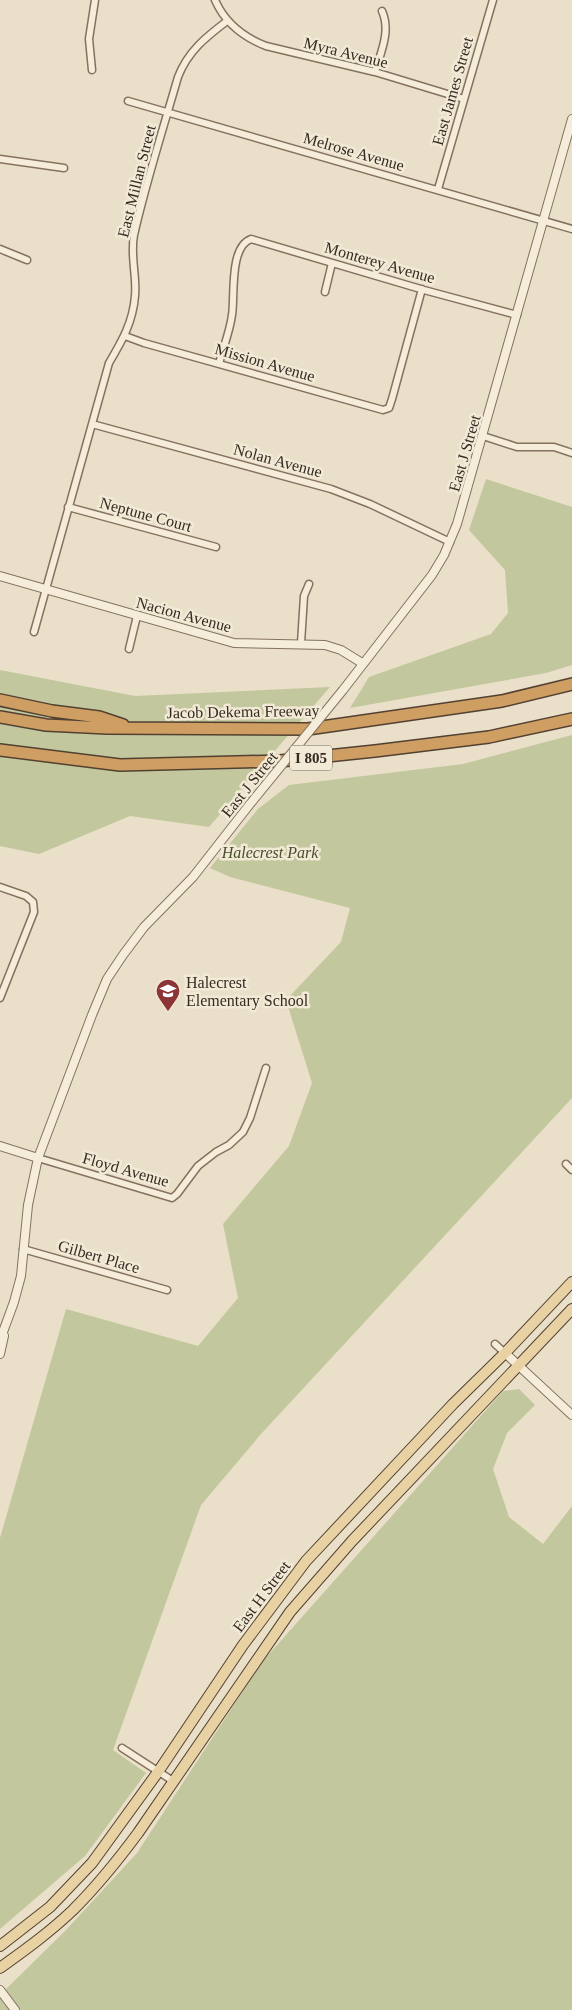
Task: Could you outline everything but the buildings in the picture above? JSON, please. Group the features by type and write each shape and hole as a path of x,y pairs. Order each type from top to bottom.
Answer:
{"highway":[{"name":"Jacob Dekema Freeway","path":"0,717 46,725 133,728 308,729 502,701 572,684"},
{"path":"0,700 52,711 99,717 133,728"},
{"name":"I 805","path":"0,750 120,765 280,761 489,737 572,719"},
{"path":"0,756 47,756"}],"main road":[{"name":"East H Street","path":"0,1946 43,1913 92,1862 158,1772 238,1653 306,1561 572,1282"},
{"name":"East H Street","path":"0,1968 44,1935 73,1910 132,1841 290,1612 359,1534 572,1309"}],"street":[{"path":"92,70 89,39 95,0"},
{"path":"216,0 221,13 227,21"},
{"name":"East James Street","path":"438,190 493,0"},
{"path":"375,72 385,39 382,11"},
{"name":"Myra Avenue","path":"227,21 254,42 266,46 375,72 464,99"},
{"name":"East Millan Street","path":"34,632 109,363 125,336 130,322 135,295 132,257 134,237 138,216 168,113 186,59 200,42 227,21"},
{"name":"Melrose Avenue","path":"128,101 572,228"},
{"name":"East J Street","path":"0,1354 21,1276 28,1205 38,1158 92,1015 108,979 123,954 144,928 193,877 342,690 432,574 450,542 460,516 572,119"},
{"path":"0,159 64,168"},
{"name":"Monterey Avenue","path":"219,364 232,315 233,280 240,250 244,243 251,239 517,315"},
{"path":"0,249 27,260"},
{"path":"325,292 332,262"},
{"name":"Mission Avenue","path":"125,336 382,410 389,408 392,400 422,289"},
{"name":"Nolan Avenue","path":"92,424 331,489 370,504 450,542"},
{"path":"483,436 517,447 554,448 572,453"},
{"name":"Neptune Court","path":"68,507 216,547"},
{"name":"Nacion Avenue","path":"0,576 234,643 301,643 333,647 349,653 362,663"},
{"path":"301,643 304,596 309,584"},
{"path":"130,649 137,616"},
{"path":"0,887 26,896 34,902 34,912 0,998"},
{"name":"Floyd Avenue","path":"0,1146 172,1198 198,1166 229,1145 243,1132 250,1118 266,1068"},
{"path":"566,1164 572,1170"},
{"name":"Gilbert Place","path":"23,1249 166,1290"},
{"name":"East J Street","path":"0,1340 6,1326"},
{"path":"495,1344 572,1415"},
{"path":"122,1748 173,1781"},
{"path":"0,1990 15,2010"}],"green space":[{"path":"486,479 572,507 572,665 546,673 350,708 369,677 491,634 508,613 505,570 469,530"},
{"path":"0,670 135,696 330,687 209,827 130,816 39,854 0,846"},
{"name":"Halecrest Park","path":"572,735 572,1098 261,1434 201,1505 113,1750 146,1773 85,1856 0,1929 0,1538 66,1309 198,1346 238,1298 223,1224 289,1146 312,1083 286,1000 341,942 350,908 230,877 210,868 258,809 289,785 463,764"},
{"path":"519,1389 535,1405 507,1433 493,1469 509,1517 543,1544 572,1506 572,2010 0,2010 0,1995 66,1930 137,1853 262,1662 503,1391"}],"place":[{"name":"Halecrest Elementary School","path":"168,1012"}]}
